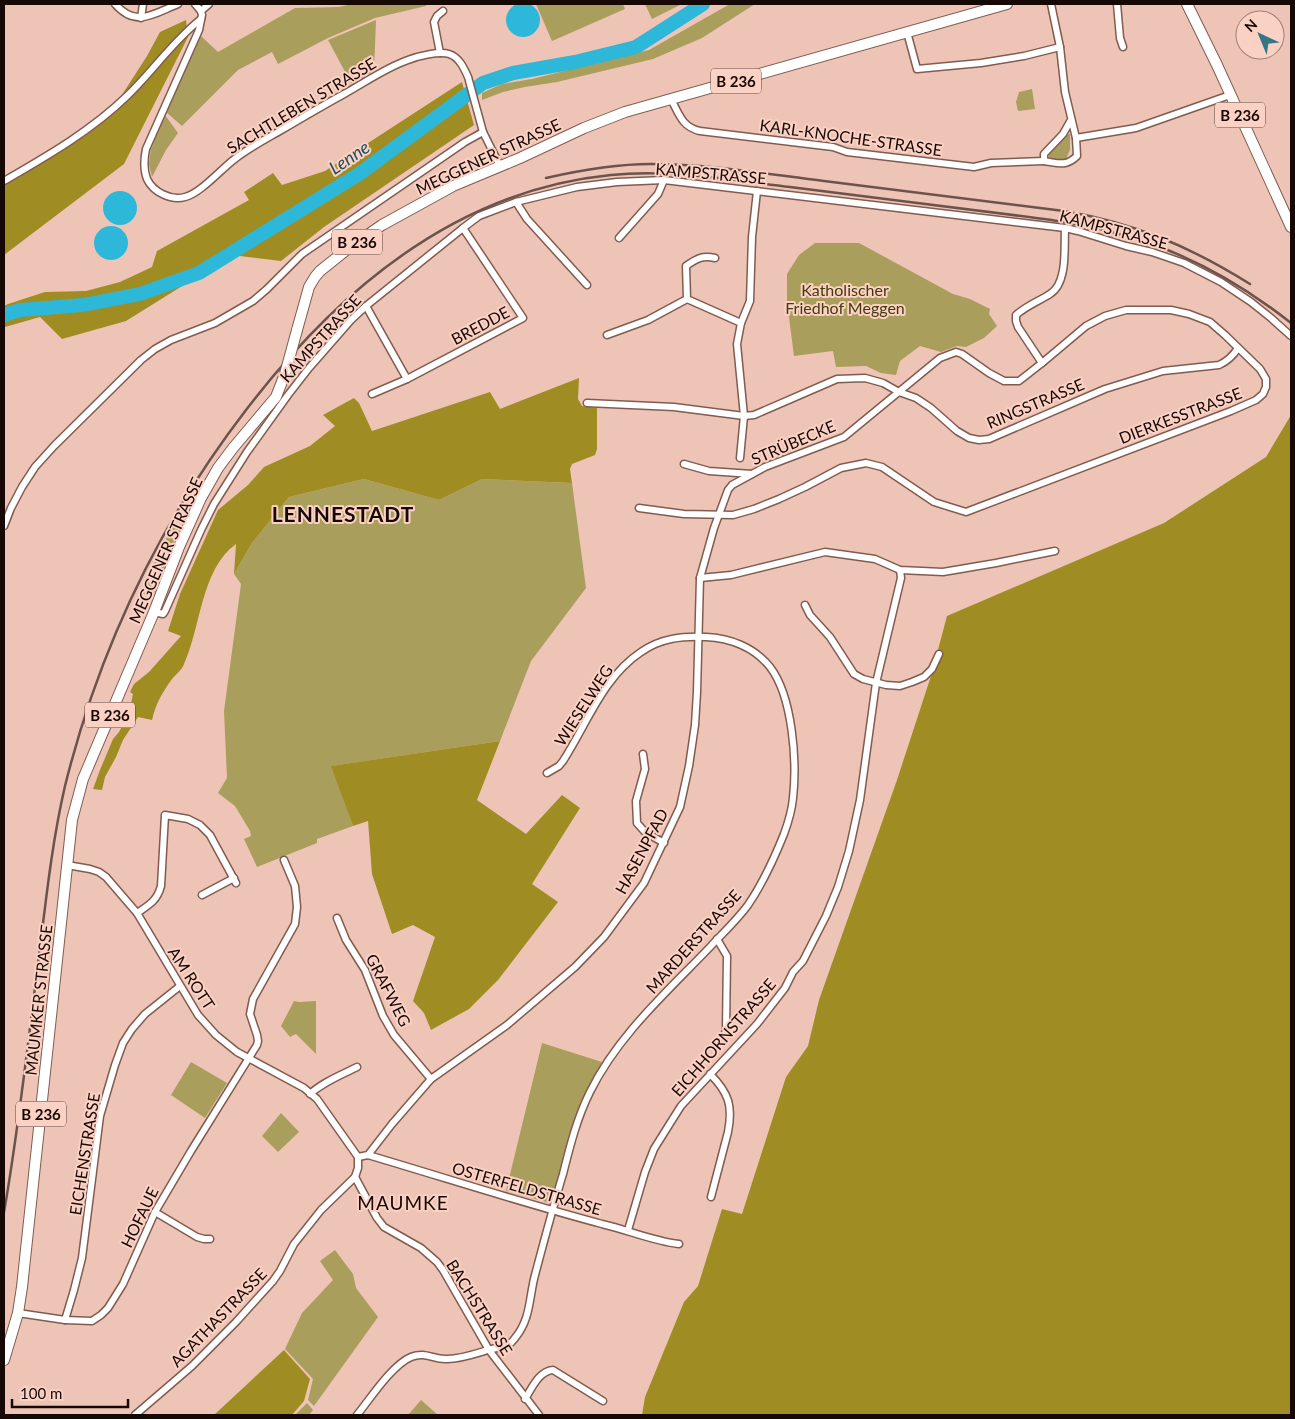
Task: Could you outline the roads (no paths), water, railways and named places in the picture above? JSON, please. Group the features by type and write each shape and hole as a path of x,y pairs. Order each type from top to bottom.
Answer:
{"main road":[{"name":"MEGGENER STRASSE","path":"72,820 83,779 154,612 185,533 204,492 218,468 276,397 285,374 309,287 320,270 350,247 403,212 453,186 600,122 670,99 907,32 977,8 1008,4"},
{"name":"B 236","path":"1187,4 1217,64 1291,227"},
{"name":"MAUMKER STRASSE","path":"4,1360 18,1313 22,1287 72,820"}],"street":[{"path":"115,4 134,18 142,18 178,4"},
{"path":"142,18 143,4"},
{"path":"195,4 201,11 209,4"},
{"path":"1051,4 1060,47 1065,92 1076,138 1136,128 1230,96"},
{"path":"1117,4 1120,38 1123,47"},
{"name":"SACHTLEBEN STRASSE","path":"201,11 202,19 199,30 146,149 144,160 147,179 152,186 166,196 176,199 194,194 227,164 246,151 399,63 440,53"},
{"path":"444,11 437,16 434,22 440,53 449,54 457,59 464,68 481,124 500,166"},
{"path":"4,181 62,147 106,115 128,96 189,29 202,19"},
{"path":"907,32 917,69 981,63 1024,56 1060,47"},
{"name":"KARL-KNOCHE-STRASSE","path":"670,99 684,124 692,130 833,147 847,152 974,167 992,162 1044,161 1065,164 1071,162 1077,156 1076,138"},
{"path":"1044,161 1044,154 1063,134 1071,120"},
{"path":"4,526 18,494 35,467 141,360 171,340 214,323 253,301 302,254 465,142 484,132"},
{"path":"619,238 658,194 664,180"},
{"name":"KAMPSTRASSE","path":"154,612 163,614 165,611 201,530 224,486 309,368 351,320 479,216 516,202 577,187 617,182 664,180 1065,228 1152,252 1184,263 1236,292 1271,318 1291,336"},
{"path":"740,458 744,416 737,344 741,323 750,301 752,237 757,191"},
{"path":"516,202 527,219 587,285"},
{"name":"BREDDE","path":"372,394 523,318 463,228"},
{"path":"1042,363 1018,327 1016,315 1058,288 1062,276 1065,228"},
{"path":"687,299 686,266 698,258 707,256 715,258"},
{"path":"687,299 741,323"},
{"path":"607,335 648,320 687,299"},
{"path":"366,306 407,378"},
{"name":"DIERKESSTRASSE","path":"719,514 733,514 754,508 805,487 841,468 866,463 882,467 934,502 966,512 1232,411 1256,400 1263,394 1266,387 1266,380 1260,369 1210,322 1172,310 1126,310 1105,316 1086,326 1042,363"},
{"name":"RINGSTRASSE","path":"587,403 674,407 744,416 754,415 837,379 865,378 883,383 899,392 916,398 931,408 957,431 968,438 979,440 989,438 1105,388 1163,371 1218,365 1226,362 1238,348"},
{"name":"STRÜBECKE","path":"699,636 700,578 719,514 728,490 732,485 765,467 844,437 940,358 956,352 962,354 983,370 1004,381 1019,381 1042,363"},
{"path":"684,464 709,471 753,474"},
{"path":"638,508 684,514 719,514"},
{"path":"700,578 731,575 826,552 875,559 900,570 943,572 1055,551"},
{"name":"EICHHORNSTRASSE","path":"628,1230 645,1172 654,1149 682,1106 757,1024 785,988 826,916 838,887 849,851 858,808 876,683 901,578 900,570"},
{"path":"805,605 810,615 830,637 854,674 863,680 900,686 912,682 924,677 932,669 938,654"},
{"name":"WIESELWEG","path":"547,773 559,766 563,761 603,693 626,664 638,654 660,642 673,638 699,636"},
{"name":"HASENPFAD","path":"431,1079 507,1026 575,967 604,937 644,883 680,807 695,725 699,636"},
{"name":"MARDERSTRASSE","path":"357,1415 386,1378 407,1359 421,1354 445,1360 509,1346 526,1321 534,1277 581,1113 601,1071 633,1028 747,906 770,869 792,808 794,752 786,701 772,669 746,647 721,637 699,636"},
{"path":"643,754 645,769 636,801 637,823 645,832 664,843"},
{"path":"137,914 153,902 159,894 165,815 188,819 205,830 210,835 235,881 202,895"},
{"name":"HOFAUE","path":"18,1313 65,1320 92,1320 108,1308 122,1284 155,1212 191,1150 257,1045 258,1041 250,1014 252,998 295,924 297,907 295,886 284,860"},
{"name":"AM ROTT","path":"67,865 90,869 106,877 137,914 198,1015 216,1035 237,1052 304,1088 317,1099 358,1157"},
{"name":"GRAFWEG","path":"337,918 346,940 365,970 391,1028 431,1079"},
{"path":"717,939 727,956 726,1030 724,1037"},
{"name":"EICHENSTRASSE","path":"65,1320 82,1258 100,1116 115,1066 123,1043 132,1028 145,1014 180,986"},
{"path":"310,1094 329,1081 357,1067"},
{"path":"710,1074 721,1085 730,1109 728,1132 711,1197"},
{"path":"355,1177 358,1168 358,1157 368,1155 431,1079"},
{"name":"OSTERFELDSTRASSE","path":"368,1155 552,1211 679,1244"},
{"name":"BACHSTRASSE","path":"355,1177 376,1218 384,1227 422,1248 437,1262 489,1350 538,1415"},
{"name":"AGATHASTRASSE","path":"135,1415 192,1366 236,1322 273,1281 294,1244 321,1210 355,1177"},
{"path":"155,1212 197,1237 210,1239"},
{"path":"525,1399 536,1381 548,1370 553,1370 603,1401"}],"water":[{"path":"523,3 535,8 540,20 535,32 523,37 511,32 506,20 511,8"},
{"path":"120,191 132,196 137,208 132,220 120,225 108,220 103,208 108,196"},
{"path":"111,226 123,231 128,243 123,255 111,260 99,255 94,243 99,231"}],"waterway":[{"name":"Lenne","path":"4,315 20,310 83,305 140,294 199,273 359,174 483,83 513,73 575,62 636,47 703,4"}],"railway":[{"path":"546,178 612,166 673,164 738,170 1064,211 1114,222 1161,238 1205,258 1250,284"},
{"path":"4,1212 19,1116 60,807 79,735 115,636 160,542 186,497 246,410 281,366 320,325 361,287 404,254 451,225 501,201 555,185 611,175 678,174 1033,218 1103,230 1163,248 1186,258 1230,281 1291,323"}],"district":[{"name":"LENNESTADT","path":"343,513"},
{"name":"MAUMKE","path":"403,1202"}],"park label":[{"name":"Katholischer Friedhof Meggen","path":"845,298"}]}
